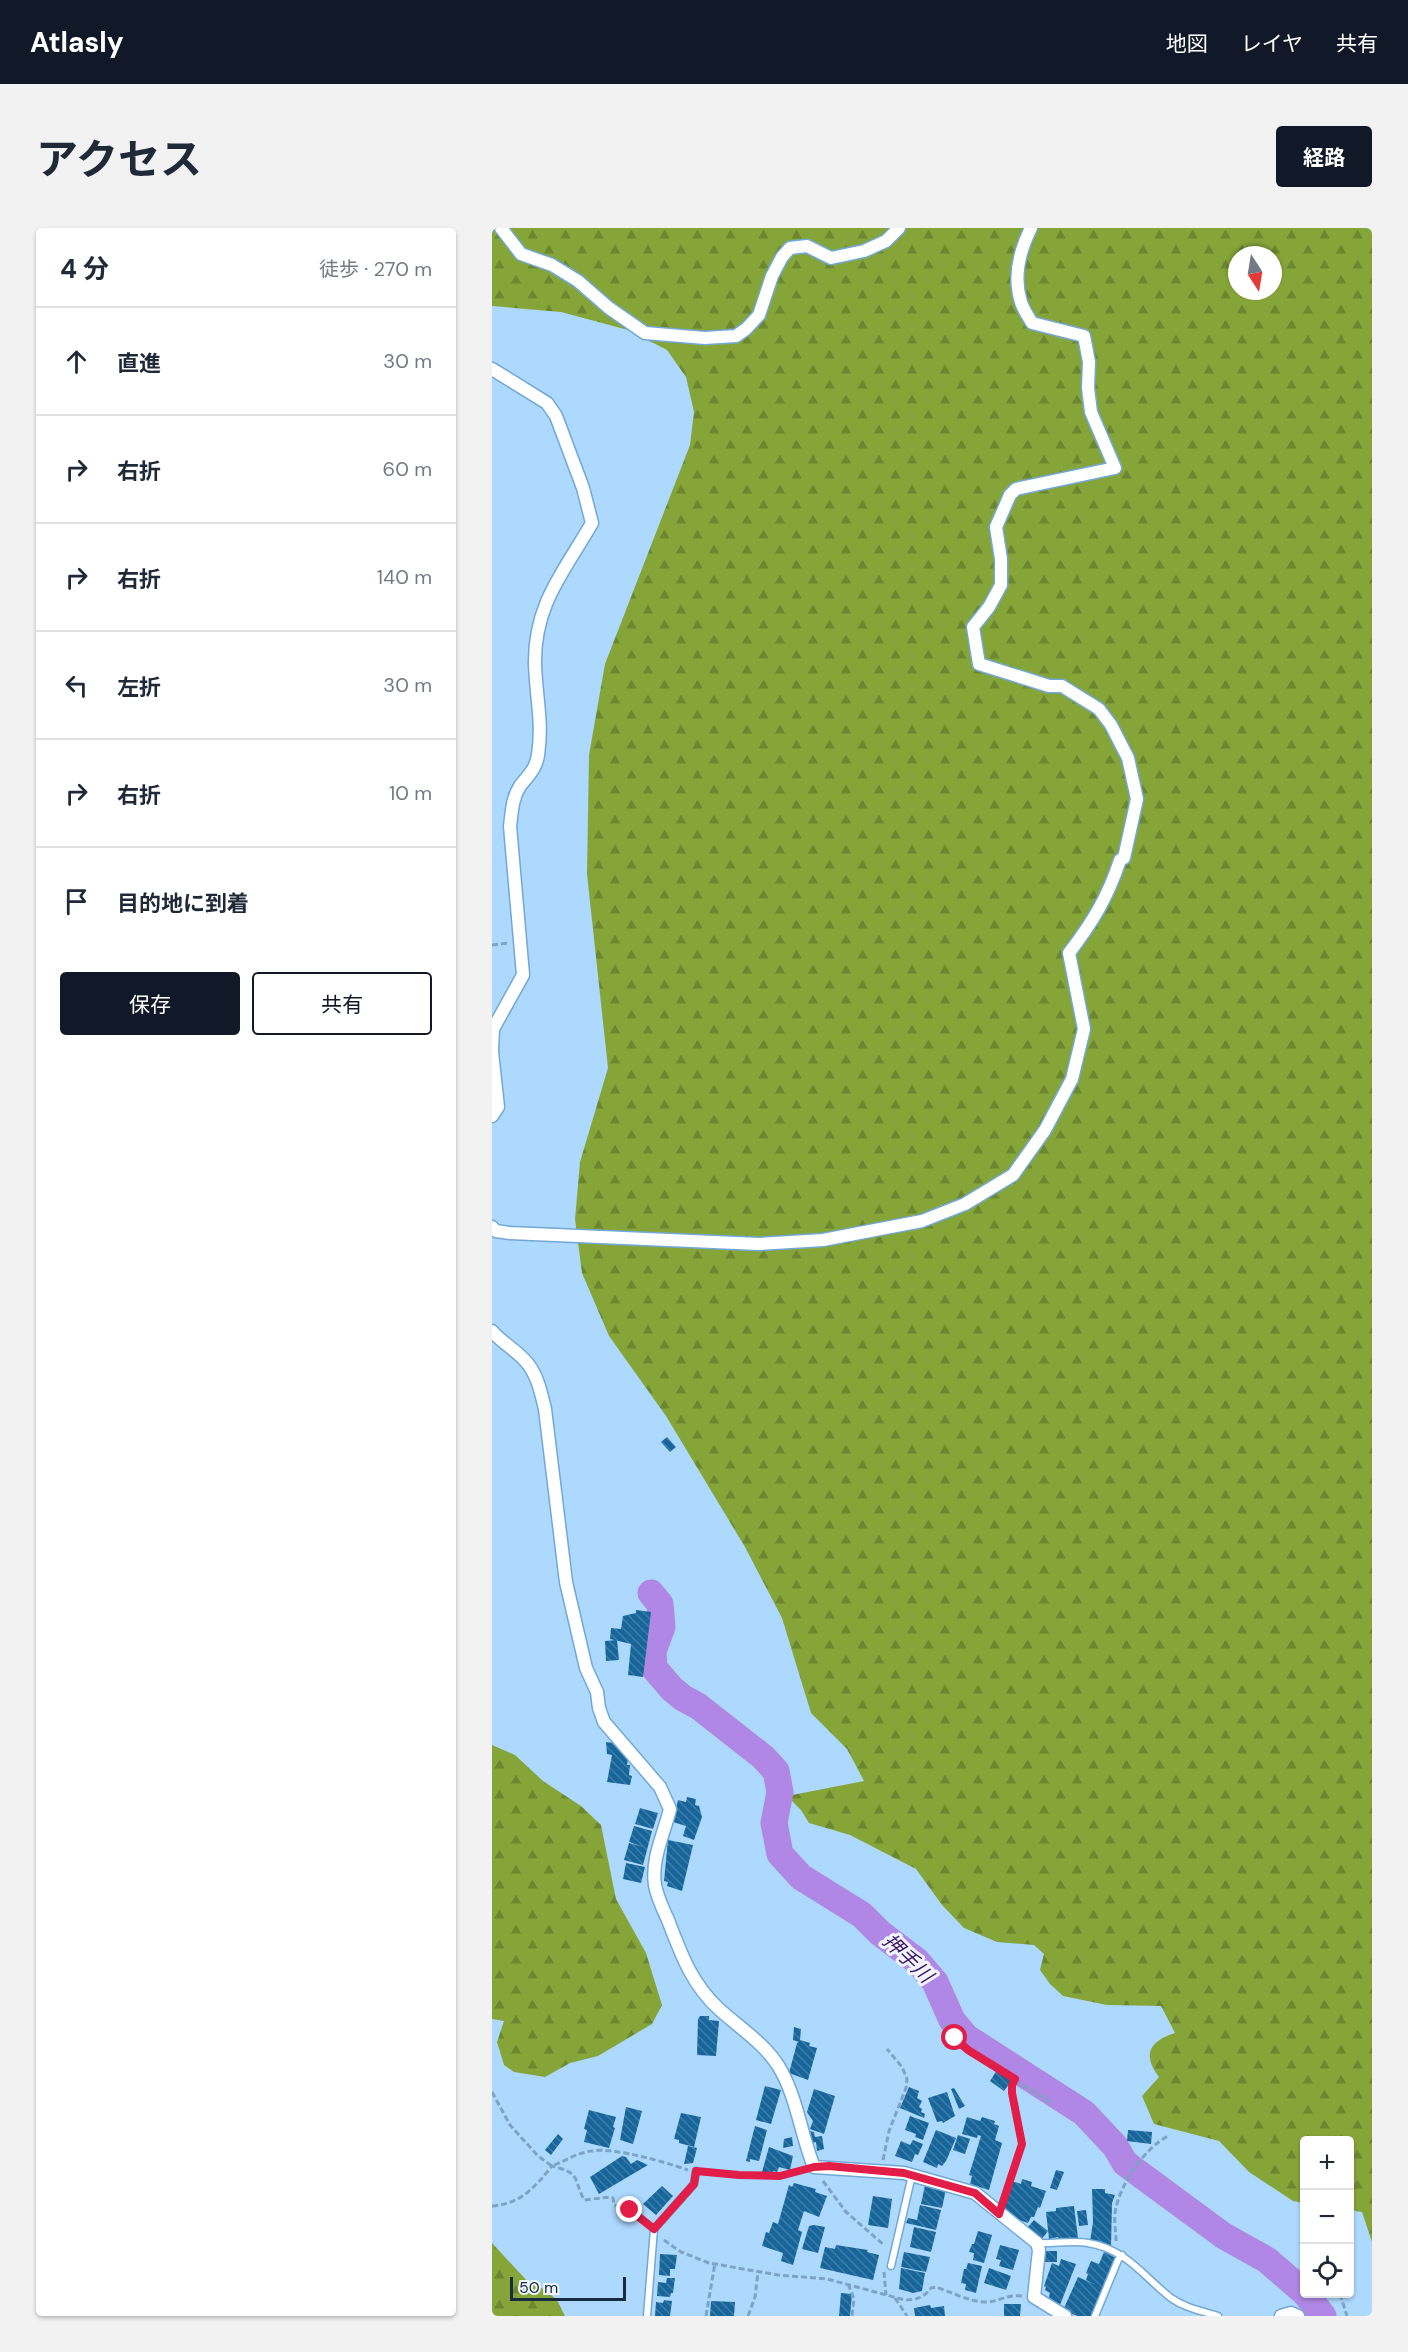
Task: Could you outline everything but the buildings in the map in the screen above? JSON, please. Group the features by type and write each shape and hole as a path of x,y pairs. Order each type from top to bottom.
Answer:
{"street":[{"path":"501,228 521,254 552,265 578,281 609,308 645,333 705,338 736,336 746,329 759,315 772,276 782,257 790,248 807,246 831,258 864,251 886,241 899,228"},
{"path":"492,1227 496,1231 510,1233 759,1244 823,1240 922,1221 965,1204 1013,1175 1045,1130 1072,1079 1084,1029 1069,953 1092,923 1107,894 1120,860 1124,858 1137,799 1128,758 1111,724 1099,709 1062,686 1049,686 979,664 973,627 989,607 1001,585 1001,559 996,527 1010,495 1016,489 1115,468 1091,412 1088,388 1089,362 1084,336 1032,323 1021,303 1018,288 1020,250 1031,228"},
{"path":"492,369 547,403 552,409 583,488 592,523 555,582 541,615 535,665 542,730 537,759 530,775 519,787 513,803 510,826 523,975 493,1029 492,1051 498,1107 492,1116"},
{"path":"492,1330 527,1363 541,1390 566,1582 586,1668 597,1692 604,1722 660,1786 670,1809 657,1853 655,1884 682,1956 697,1986 722,2012 747,2032 780,2068 794,2103 804,2143 814,2167 882,2170 912,2174 975,2193 1037,2243 1039,2250 1034,2297 1065,2316"},
{"path":"1281,2316 1291,2313 1298,2316"}],"lane":[{"path":"647,2316 654,2229 694,2184 696,2171"},
{"path":"888,2267 912,2174"},
{"path":"1037,2243 1089,2243 1119,2254 1184,2306 1218,2316"},
{"path":"1095,2316 1119,2254"}],"path":[{"path":"946,2024 962,2045 1052,2103"},
{"path":"882,2170 889,2131 906,2088 907,2079 902,2067 887,2049"},
{"path":"999,2214 1022,2144 1012,2093 1015,2079"},
{"path":"492,2092 510,2125 538,2156 552,2166 571,2170 576,2177 584,2200 613,2198 614,2205 630,2210 654,2229 669,2245 693,2258 758,2272 804,2276 848,2284 895,2298 916,2300 926,2294 930,2288 936,2287 983,2302 994,2301 1001,2297 1034,2297"},
{"path":"1119,2254 1115,2210 1135,2166 1168,2136"},
{"path":"492,2206 503,2205 523,2197 552,2166 593,2150 610,2151 696,2171 739,2175 780,2176 814,2167 846,2212 886,2249"},
{"path":"706,2316 715,2263"},
{"path":"886,2296 888,2267"},
{"path":"747,2316 755,2297 758,2272"},
{"path":"848,2284 854,2299 852,2316"},
{"path":"895,2298 906,2316"},
{"path":"1341,2298 1347,2316"}],"green space":[{"path":"492,228 1372,228 1372,2242 1362,2212 1354,2211 1354,2136 1300,2136 1300,2202 1293,2201 1249,2172 1219,2141 1154,2124 1142,2096 1159,2077 1151,2062 1151,2050 1159,2040 1175,2033 1161,2006 1107,2005 1063,1996 1040,1970 1044,1954 1034,1945 997,1942 964,1928 942,1905 916,1869 850,1835 809,1823 801,1810 787,1796 864,1781 847,1749 811,1713 782,1618 745,1547 666,1416 609,1336 582,1273 575,1219 580,1162 608,1068 587,874 589,755 605,664 690,445 694,412 686,377 667,350 628,330 561,312 492,306"},
{"path":"492,1745 515,1755 543,1781 581,1806 601,1825 616,1899 646,1953 662,2005 652,2024 598,2056 570,2063 545,2077 514,2072 504,2065 497,2042 504,2021 492,2019"},
{"path":"492,2243 530,2284 544,2289 557,2300 565,2316 492,2316"}],"waterway":[{"name":"押手川","path":"651,1593 660,1604 662,1627 653,1651 654,1668 672,1689 698,1706 763,1757 776,1771 780,1792 774,1823 780,1854 801,1877 862,1915 880,1933 917,1961 935,1982 952,2020 966,2037 1084,2113 1115,2146 1125,2163 1224,2236 1267,2260 1300,2289"},
{"name":"押手川","path":"1309,2298 1323,2316"}],"route":[{"path":"630,2210 642,2217 654,2229 694,2184 696,2171 713,2174 780,2176 814,2167 829,2166 912,2174 975,2193 999,2214 1022,2144 1012,2093 1015,2079 968,2050 955,2038"}]}
